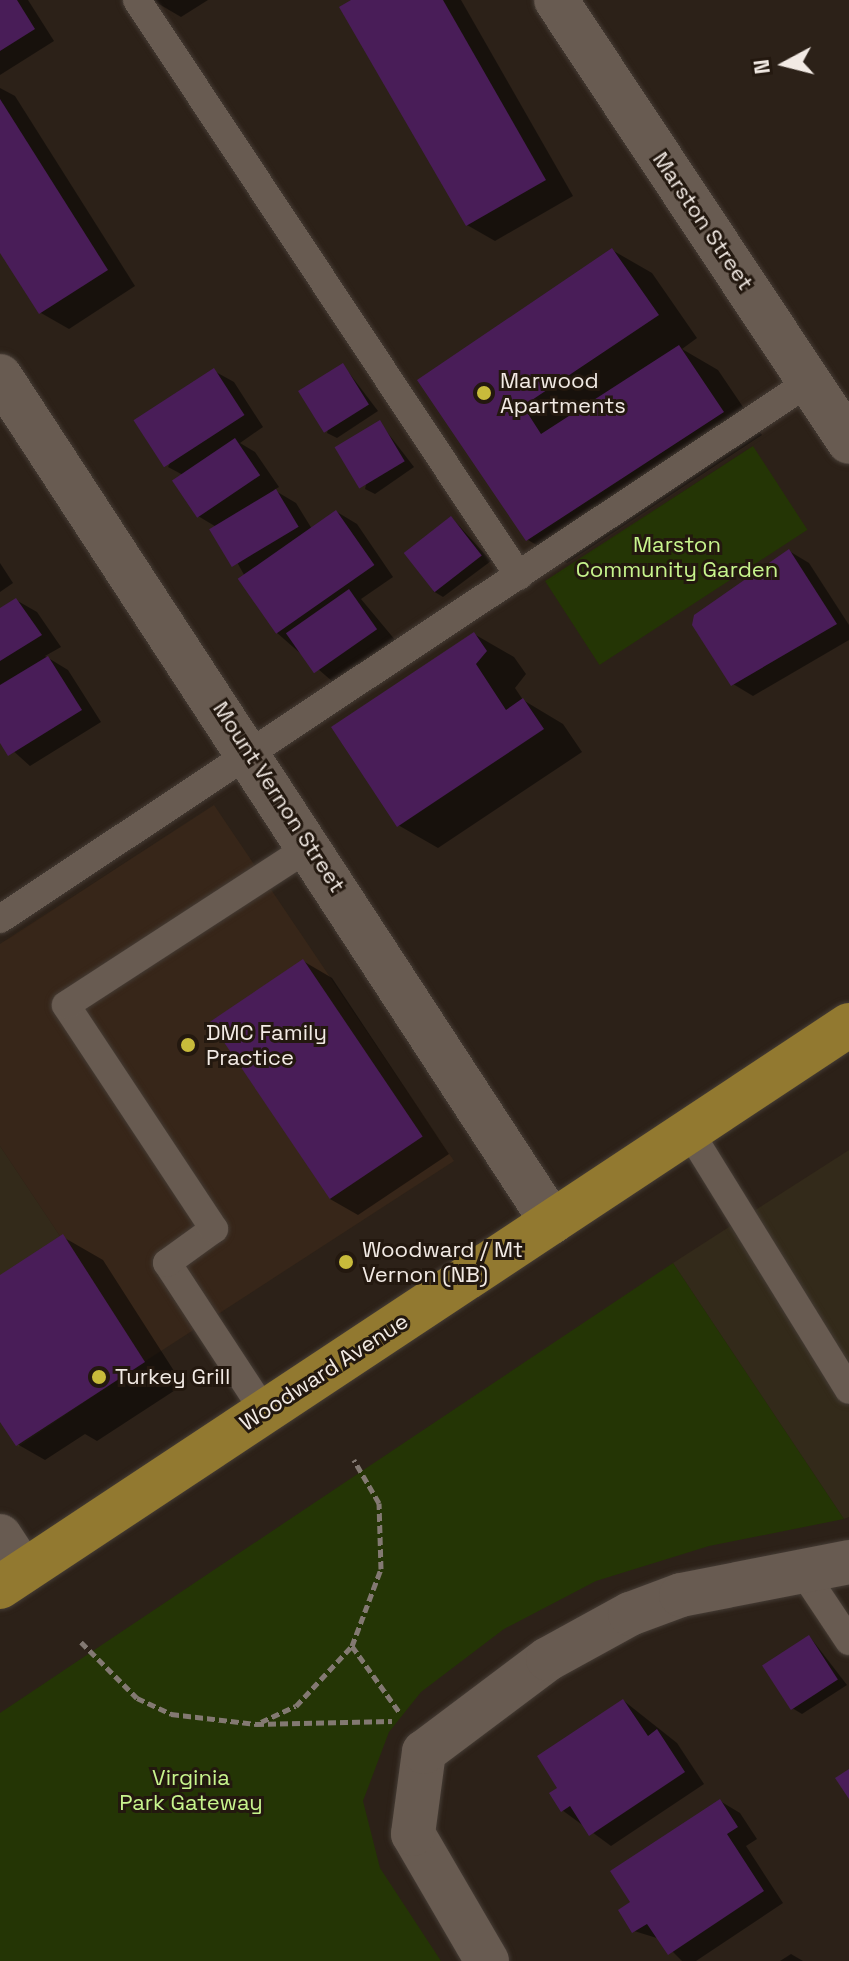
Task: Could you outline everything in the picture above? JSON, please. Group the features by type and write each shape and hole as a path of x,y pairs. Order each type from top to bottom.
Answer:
{"main road":[{"name":"Woodward Avenue","path":"8,1565 264,1411 849,1025"}],"street":[{"name":"Marston Street","path":"556,0 849,442"},
{"name":"Mount Vernon Street","path":"0,376 252,754 552,1222"},
{"path":"487,1961 413,1834 424,1752 548,1659 630,1614 681,1595 849,1562"}],"lane":[{"path":"137,0 519,576"},
{"path":"0,919 809,382"},
{"path":"264,1411 167,1263 214,1229 66,1005 311,846"},
{"path":"689,1131 849,1390"},
{"path":"803,1572 849,1641"}],"path":[{"path":"256,1724 296,1706 352,1646 381,1569 379,1503 354,1460"},
{"path":"81,1642 137,1698 171,1714 256,1724 407,1723 352,1646"}],"shaded area":[{"name":"DMC Family Practice","path":"214,805 454,1161 144,1362 0,1146 0,944"},
{"path":"0,1146 144,1362 18,1447 0,1419"},
{"path":"849,1150 849,1517 844,1519 673,1263"}],"green space":[{"name":"Marston Community Garden","path":"753,446 807,530 599,665 545,581"},
{"name":"Virginia Park Gateway","path":"673,1263 844,1519 709,1546 596,1581 504,1629 421,1692 389,1732 363,1801 380,1868 441,1961 0,1961 0,1713"}],"building":[{"path":"0,0 17,0 35,29 0,51"},
{"path":"351,0 443,0 546,180 466,226 339,7"},
{"path":"0,99 108,270 39,314 0,253"},
{"name":"Marwood Apartments","path":"612,248 659,315 523,406 541,434 679,345 724,412 526,541 417,380"},
{"path":"343,363 369,405 324,433 298,391"},
{"path":"214,368 244,415 164,467 133,420"},
{"path":"380,420 405,461 359,488 335,447"},
{"path":"235,438 260,475 197,518 172,480"},
{"path":"276,489 299,527 232,567 209,529"},
{"path":"336,510 374,565 276,634 238,579"},
{"path":"451,516 482,555 435,592 404,553"},
{"path":"789,549 837,624 731,686 692,625 694,615"},
{"path":"349,589 377,629 314,673 286,633"},
{"path":"16,598 42,635 0,661 0,608"},
{"path":"474,632 487,651 476,664 506,710 523,698 544,729 397,827 331,727"},
{"path":"48,656 82,710 8,756 0,743 0,685"},
{"path":"303,959 423,1136 330,1199 210,1022"},
{"path":"63,1234 145,1362 16,1446 0,1422 0,1275"},
{"path":"809,1635 838,1679 791,1710 762,1665"},
{"path":"623,1699 648,1736 657,1729 685,1772 589,1836 570,1806 561,1812 549,1793 557,1788 537,1756"},
{"path":"849,1769 849,1799 835,1778"},
{"path":"720,1799 738,1827 727,1834 764,1891 668,1955 647,1924 632,1933 618,1910 630,1902 610,1871"}],"place":[{"name":"Marwood Apartments","path":"484,393"},
{"name":"DMC Family Practice","path":"188,1045"},
{"name":"Woodward / Mt Vernon (NB)","path":"346,1262"},
{"name":"Turkey Grill","path":"99,1377"}]}
